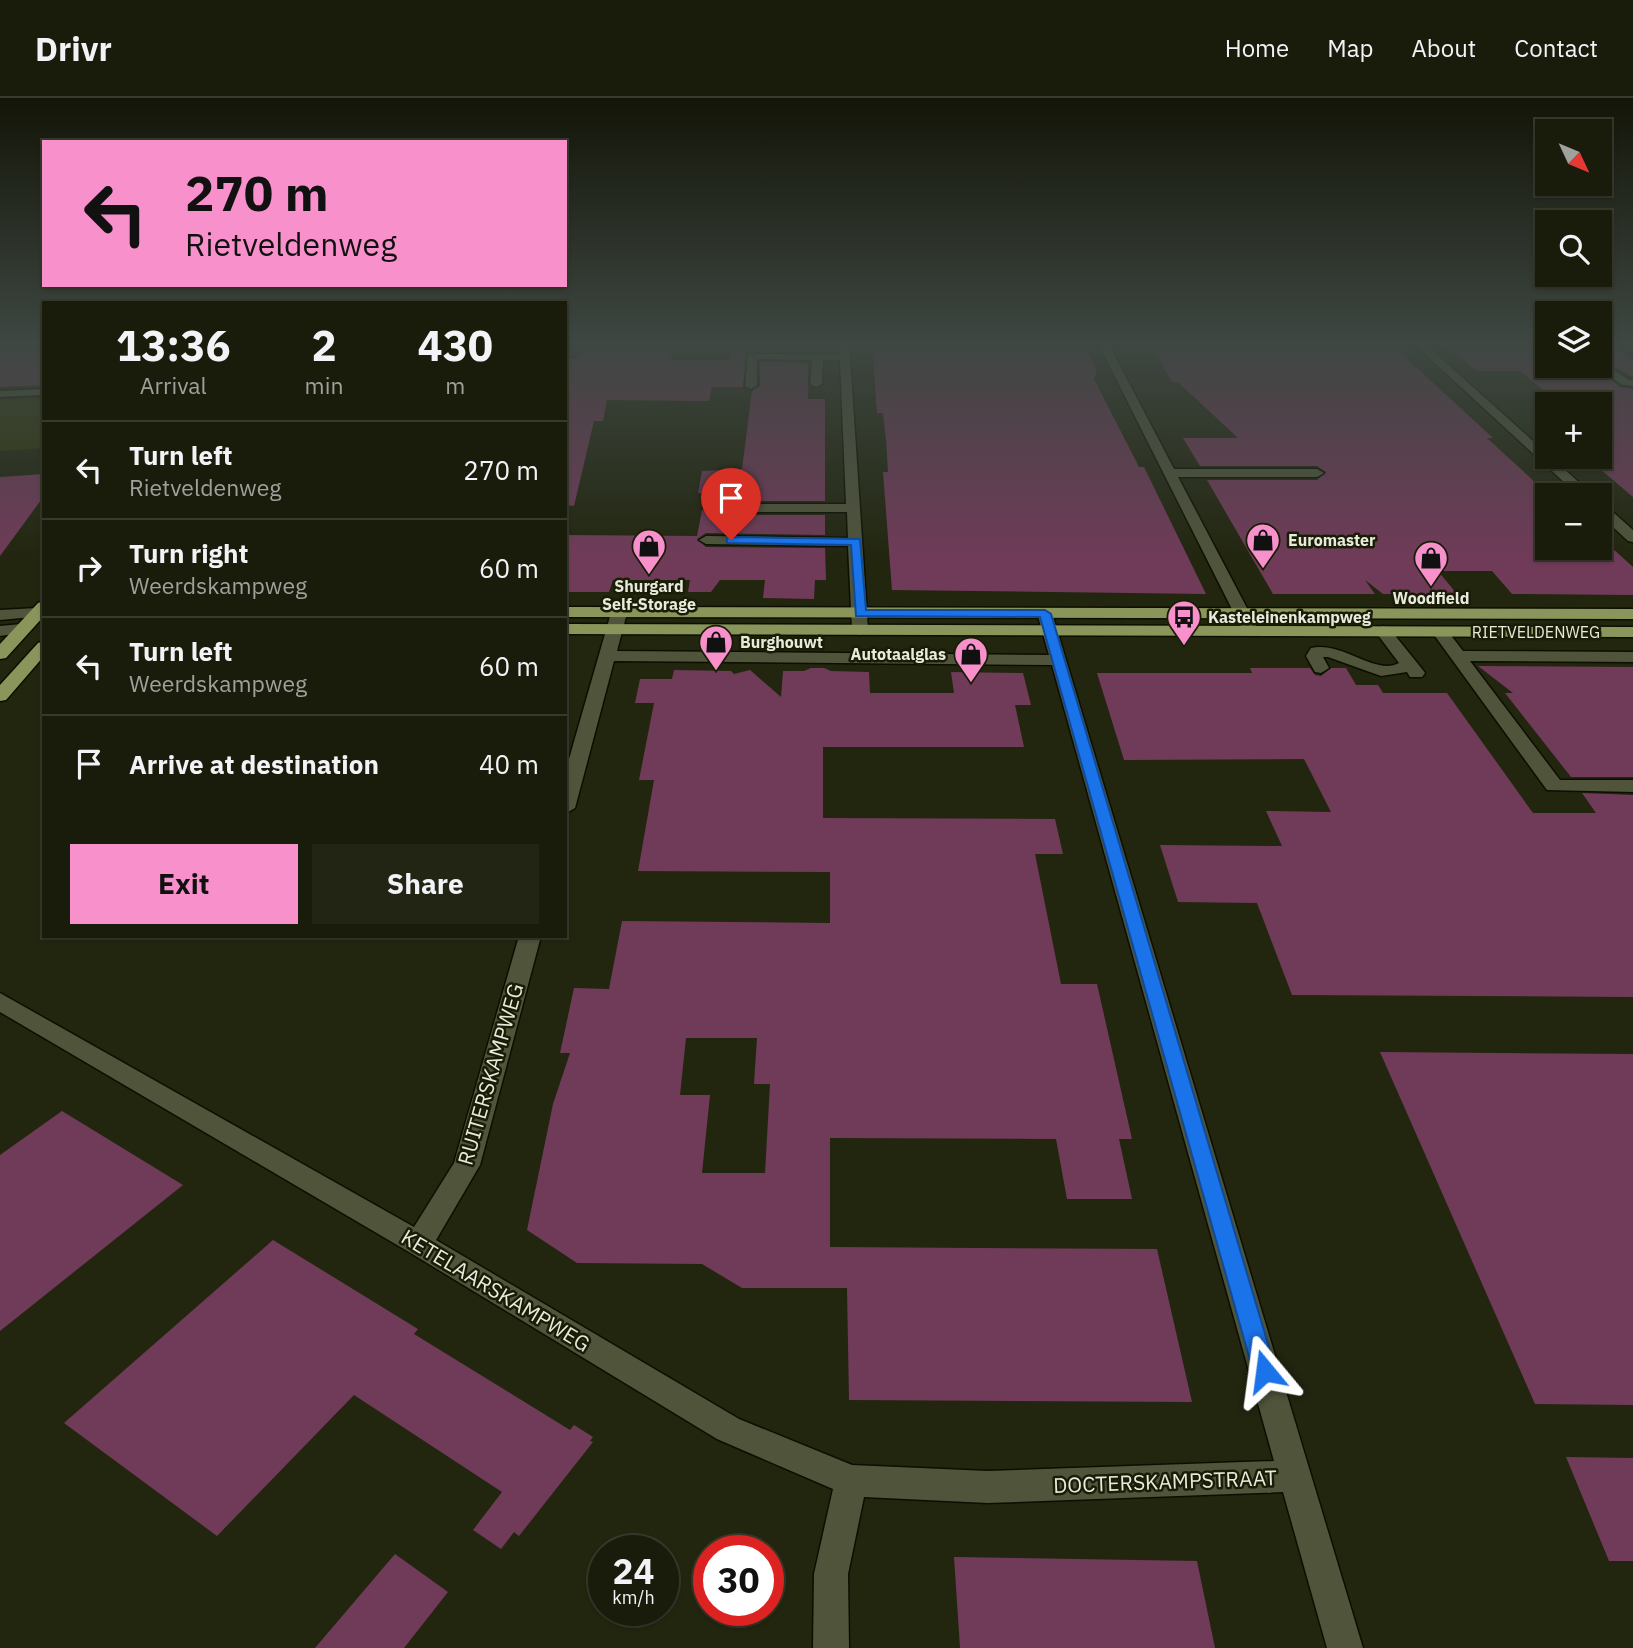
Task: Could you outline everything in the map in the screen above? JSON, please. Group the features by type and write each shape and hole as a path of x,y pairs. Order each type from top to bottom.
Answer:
{"main road":[{"name":"RIETVELDENWEG","path":"567,612 617,621"},
{"name":"RIETVELDENWEG","path":"1047,622 1240,614 1633,614"},
{"path":"0,654 37,619"},
{"name":"RIETVELDENWEG","path":"567,628 617,621 860,621 1047,622 1251,631 1633,632"},
{"path":"0,696 42,648"}],"street":[{"path":"849,415 860,621"},
{"path":"1139,415 1251,631"},
{"path":"1498,415 1573,483"},
{"path":"1169,473 1317,474"},
{"path":"710,508 854,508"},
{"path":"1612,519 1633,538"},
{"path":"706,540 856,542"},
{"path":"0,615 37,619"},
{"path":"0,631 37,619"},
{"path":"567,801 617,621"},
{"name":"DOCTERSKAMPSTRAAT","path":"851,1481 988,1487 1295,1476 1047,622"},
{"path":"1371,685 1374,679 1405,680 1416,677 1415,670 1405,662 1383,631"},
{"name":"RIETVELDENWEG","path":"1440,632 1554,786 1633,786"},
{"path":"1321,668 1314,654 1337,653 1372,670 1394,671 1405,662"},
{"path":"607,656 1056,660"},
{"name":"RIETVELDENWEG","path":"1458,656 1633,657"},
{"name":"RUITERSKAMPWEG","path":"419,1244 467,1165 529,938"},
{"name":"KETELAARSKAMPWEG","path":"0,1001 419,1244 728,1429 851,1481"},
{"path":"1295,1476 1345,1648"},
{"path":"831,1648 831,1574 851,1481"}],"green space":[{"path":"0,415 42,415 42,448 0,451"}],"building":[{"path":"567,415 604,415 603,421 594,421 574,506 567,505"},
{"path":"749,415 825,415 825,501 710,501 703,505 706,493 698,493 702,471 742,469"},
{"path":"883,415 1113,415 1139,467 1144,467 1206,594 892,590 883,472 888,472"},
{"path":"1214,415 1468,415 1493,438 1487,438 1536,483 1533,495 1535,560 1612,560 1612,548 1633,567 1633,595 1512,594 1492,571 1438,571 1457,594 1383,594 1365,580 1375,594 1273,594 1207,480 1317,480 1326,472 1317,466 1200,466 1183,438 1238,438"},
{"path":"1612,415 1633,415 1633,497 1600,469 1612,469"},
{"path":"42,474 42,499 0,556 0,477"},
{"path":"702,510 710,515 825,515 825,535 706,533 697,539 706,547 825,548 826,580 815,580 814,599 763,598 765,580 720,580 711,592 688,592 690,580 613,580 609,592 567,592 567,535 697,536"},
{"path":"1478,666 1633,667 1633,777 1571,777 1505,693 1513,693"},
{"path":"824,668 831,671 869,672 870,693 954,693 951,672 1023,673 1031,705 1015,705 1024,747 823,747 823,818 1055,819 1063,854 1035,854 1061,984 1097,984 1132,1139 1119,1139 1132,1199 1067,1199 1056,1139 830,1138 830,1247 1157,1249 1192,1402 849,1400 847,1288 742,1288 702,1264 577,1263 527,1230 553,1104 570,1053 560,1053 574,988 609,989 622,921 830,923 830,872 638,871 654,780 639,780 654,703 635,703 640,679 672,679 674,670 731,671 734,674 750,670 781,697 783,671","holes":["686,1038 757,1038 754,1084 770,1084 765,1173 702,1173 710,1095 680,1095"]},
{"path":"1250,668 1310,668 1315,675 1321,676 1331,668 1346,668 1356,685 1378,685 1383,693 1447,693 1533,813 1596,813 1582,793 1633,795 1633,997 1292,995 1257,903 1178,902 1160,845 1282,846 1266,811 1331,812 1304,759 1124,760 1097,673 1252,673"},
{"path":"1380,1052 1633,1054 1633,1405 1535,1404"},
{"path":"62,1111 183,1185 0,1331 0,1155"},
{"path":"273,1240 418,1329 414,1334 570,1430 574,1425 593,1437 590,1441 593,1442 519,1536 514,1532 501,1549 473,1530 502,1492 354,1395 217,1536 64,1423"},
{"path":"1566,1457 1633,1458 1633,1561 1609,1561"},
{"path":"395,1554 448,1592 404,1648 315,1648"},
{"path":"954,1557 1197,1561 1215,1648 960,1648"}],"place":[{"name":"Euromaster","path":"1263,570"},
{"name":"Shurgard Self-Storage","path":"649,576"},
{"name":"Woodfield","path":"1431,588"},
{"name":"Kasteleinenkampweg","path":"1184,647"},
{"name":"Burghouwt","path":"716,672"},
{"name":"Autotaalglas","path":"971,684"}],"route":[{"path":"731,540 856,542 860,613 1045,614 1056,660 1265,1371"}]}
